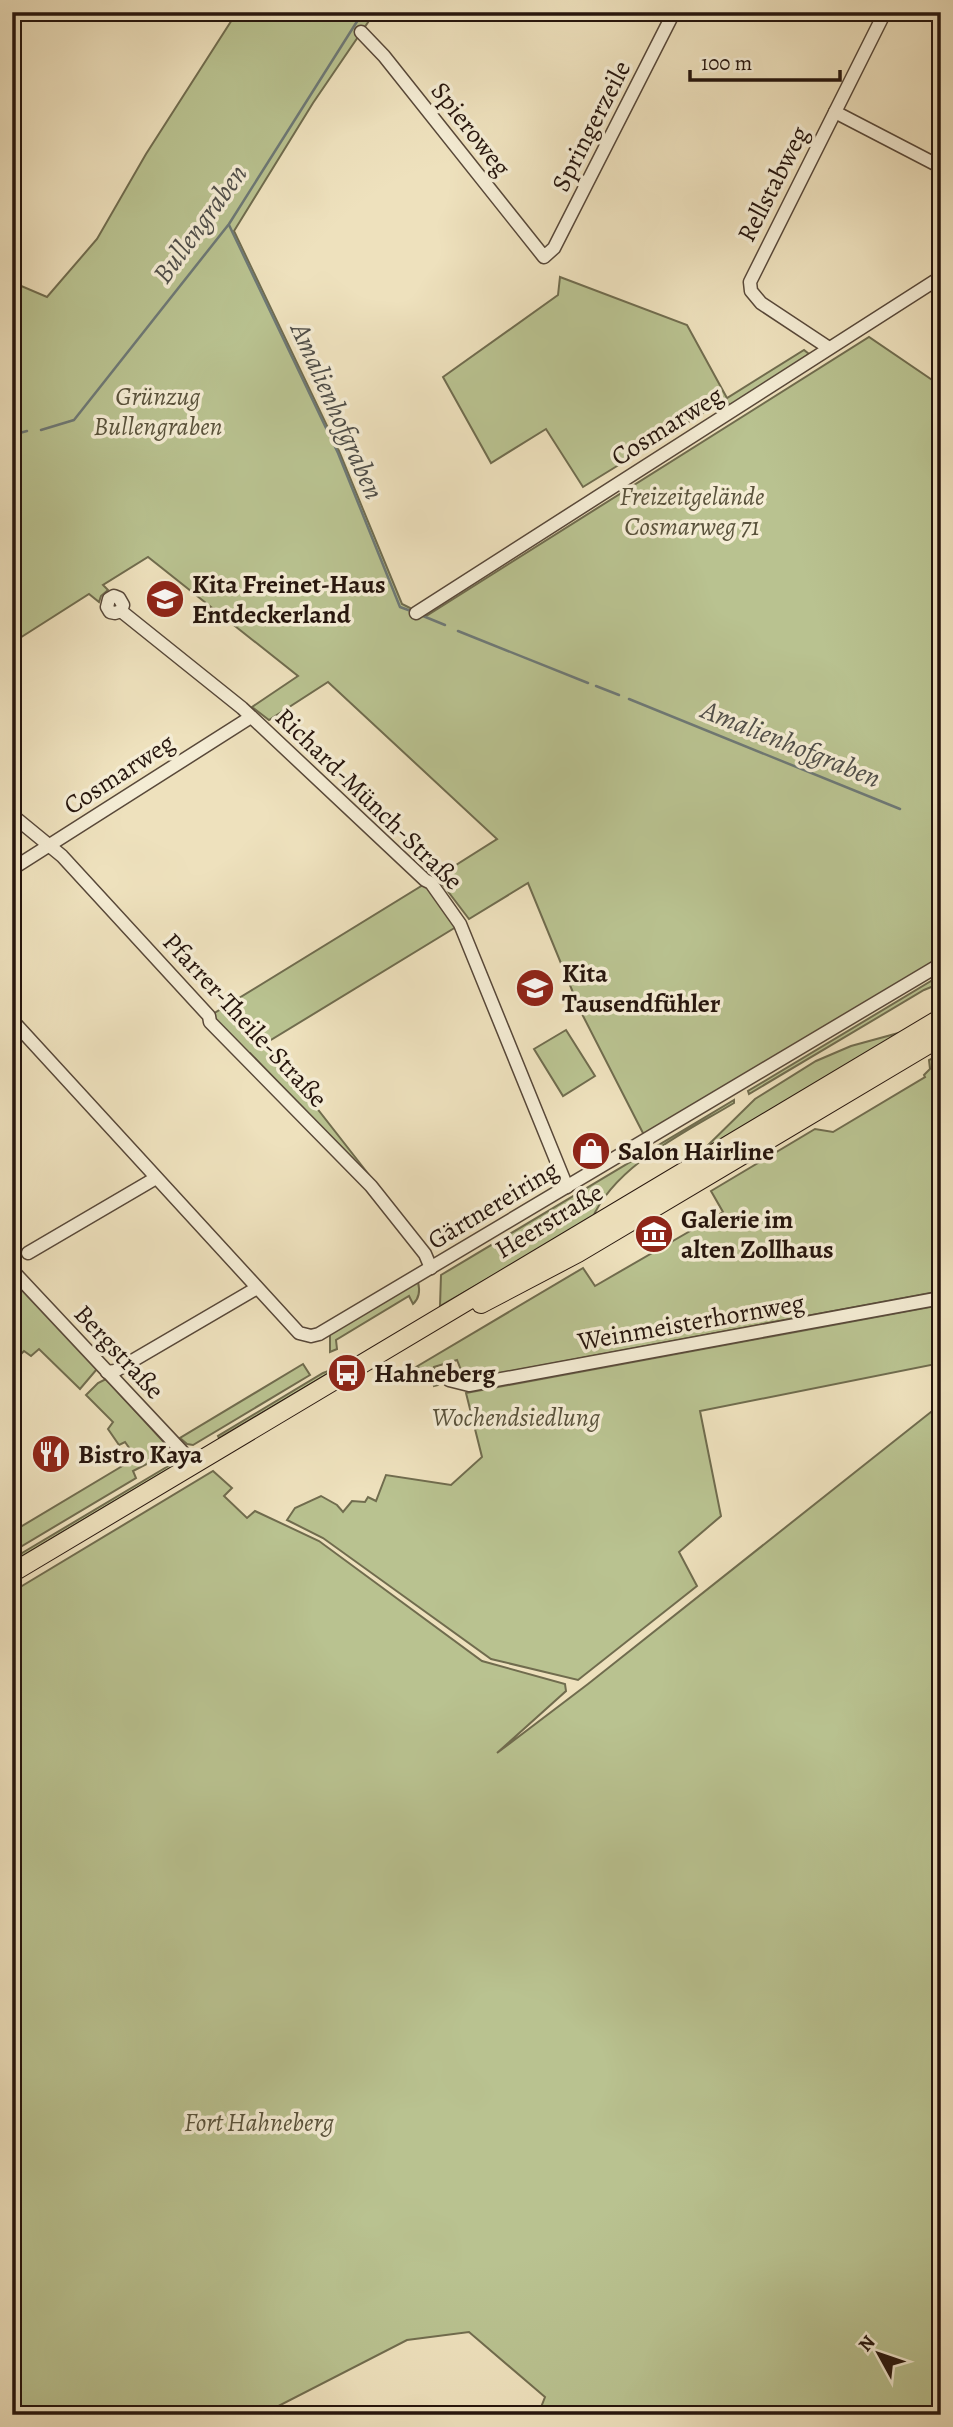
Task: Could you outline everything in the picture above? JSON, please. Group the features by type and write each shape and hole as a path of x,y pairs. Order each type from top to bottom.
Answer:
{"main road":[{"name":"Heerstraße","path":"12,1573 941,1018"},
{"name":"Heerstraße","path":"402,1342 526,1282 578,1253 941,1037"}],"street":[{"name":"Springerzeile","path":"544,257 554,248 674,12"},
{"name":"Rellstabweg","path":"829,348 761,303 751,291 750,282 885,12"},
{"name":"Spieroweg","path":"361,32 544,257"},
{"path":"835,111 941,167"},
{"name":"Cosmarweg","path":"416,613 941,277"},
{"name":"Richard-Münch-Straße","path":"121,611 251,717 431,883 458,920 567,1187"},
{"name":"Cosmarweg","path":"12,869 251,717"},
{"name":"Pfarrer-Theile-Straße","path":"12,815 50,845 234,1047 371,1186 425,1254 431,1268"},
{"name":"Gärtnereiring","path":"12,1020 299,1333 311,1336 319,1334 431,1268 941,964"},
{"path":"28,1253 156,1178"},
{"name":"Bergstraße","path":"12,1270 194,1464"},
{"path":"107,1372 115,1371 257,1288"},
{"name":"Weinmeisterhornweg","path":"449,1380 469,1385 941,1298"}],"green space":[{"path":"237,12 375,12 313,103 234,231 339,451 402,604 426,616 869,337 941,386 941,958 644,1135 581,1012 528,883 469,919 437,877 497,839 328,682 269,720 252,707 298,676 148,557 103,585 108,590 99,602 89,594 12,643 12,282 47,297 97,239 146,154"},
{"path":"560,277 687,325 727,398 804,350 809,354 731,408 726,399 583,487 546,429 491,463 443,377 558,295"},
{"path":"423,885 428,885 456,927 266,1043 384,1194 250,1053 245,1053 212,1018 213,1014"},
{"path":"941,975 941,983 924,990 749,1094 748,1091"},
{"path":"941,1009 941,1012 700,1153 755,1099 816,1061 851,1046 902,1032"},
{"path":"566,1030 595,1076 563,1096 534,1049"},
{"path":"941,1054 941,1291 469,1379 463,1375 457,1360 434,1367 438,1385 434,1386 429,1370 416,1367 583,1268 595,1286 723,1212 711,1191 815,1129 833,1132 925,1077 930,1069 929,1060"},
{"path":"734,1100 734,1103 674,1138 634,1166 617,1182 592,1219 440,1306 441,1275"},
{"path":"12,1278 97,1369 80,1389 39,1349 31,1356 24,1351 12,1363 12,1336 19,1329 12,1323"},
{"path":"418,1282 419,1294 413,1304 409,1296 336,1340 337,1349 330,1352 330,1333"},
{"name":"Wochendsiedlung","path":"941,1305 941,1363 700,1411 721,1516 679,1552 697,1586 578,1680 491,1659 323,1538 287,1520 295,1508 321,1496 337,1505 343,1512 352,1501 365,1502 368,1497 376,1501 386,1475 451,1485 482,1457 466,1393"},
{"path":"303,1364 310,1375 193,1445 180,1438"},
{"path":"334,1369 219,1438 218,1436 323,1373"},
{"path":"106,1379 172,1451 133,1471 136,1478 12,1552 12,1532 129,1462 125,1456 132,1452 125,1442 119,1445 108,1429 113,1422 86,1395"},
{"name":"Fort Hahneberg","path":"941,1404 941,2415 538,2415 545,2397 469,2332 407,2340 261,2415 20,2415 12,2406 12,1592 213,1471 232,1488 224,1496 247,1518 255,1511 319,1541 482,1661 565,1684 566,1691 497,1753"},
{"path":"175,1462 172,1467 12,1562 12,1559"}],"waterway":[{"name":"Bullengraben","path":"41,430 74,420 229,224 363,12"},
{"name":"Amalienhofgraben","path":"229,225 338,453 400,607 411,611"},
{"name":"Bullengraben","path":"12,435 27,431"},
{"name":"Amalienhofgraben","path":"423,616 445,625"},
{"name":"Amalienhofgraben","path":"458,631 588,683"},
{"name":"Amalienhofgraben","path":"596,686 619,695"},
{"name":"Amalienhofgraben","path":"629,699 900,809"}],"place":[{"name":"Kita Freinet-Haus Entdeckerland","path":"165,599"},
{"name":"Kita Tausendfühler","path":"535,988"},
{"name":"Salon Hairline","path":"591,1151"},
{"name":"Galerie im alten Zollhaus","path":"654,1234"},
{"name":"Hahneberg","path":"347,1373"},
{"name":"Bistro Kaya","path":"51,1454"}],"park label":[{"name":"Grünzug Bullengraben","path":"158,411"},
{"name":"Freizeitgelände Cosmarweg 71","path":"692,511"}]}
